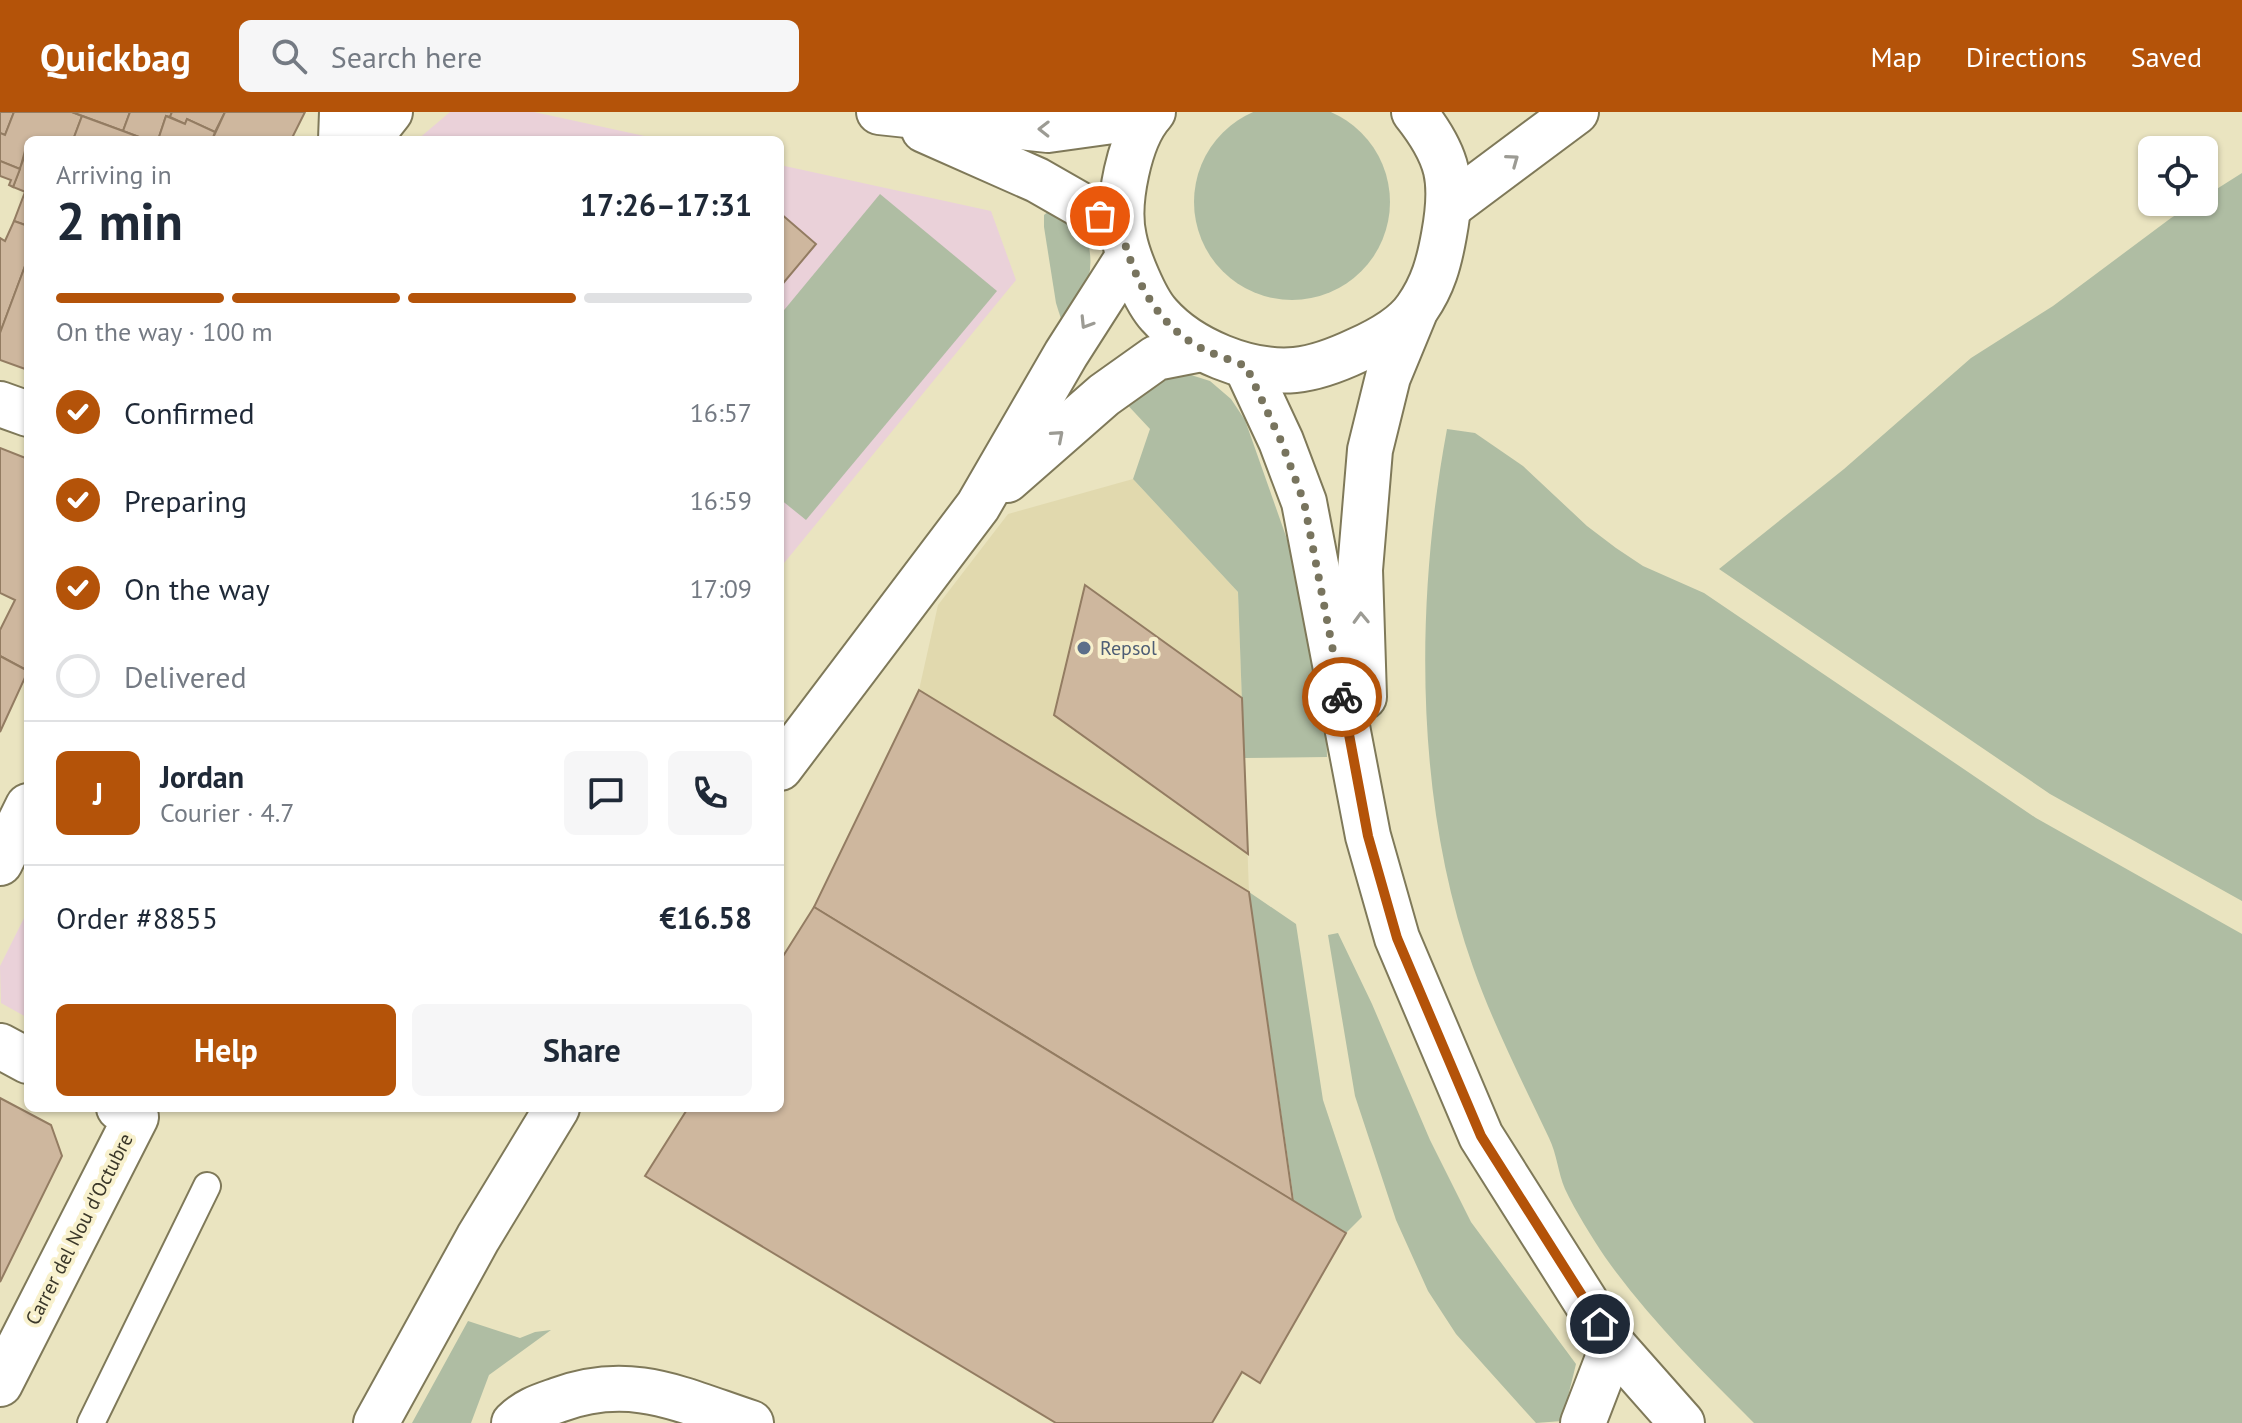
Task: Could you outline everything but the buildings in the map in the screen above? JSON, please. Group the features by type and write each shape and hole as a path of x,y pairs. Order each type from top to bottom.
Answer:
{"street":[{"path":"341,136 342,112"},
{"path":"371,136 390,112"},
{"path":"1368,836 1360,570 1370,450 1388,377 1415,311 1437,273 1450,206 1449,177 1434,137 1414,112"},
{"path":"1450,206 1576,112"},
{"path":"882,113 1048,130 1151,114"},
{"path":"882,113 1037,180 1124,243"},
{"path":"1151,114 1125,170 1124,243 1158,314 1202,349 1246,366 1295,370 1339,359 1377,342 1415,311"},
{"path":"784,763 978,506 1066,354 1124,243"},
{"path":"978,506 1114,388 1156,358 1202,349"},
{"path":"1246,366 1281,441 1304,502 1368,836 1397,938 1481,1136 1613,1345 1682,1423"},
{"path":"0,404 24,413"},
{"path":"0,863 24,814"},
{"path":"0,1046 24,1059"},
{"name":"Carrer del Nou d'Octubre","path":"0,1384 128,1112"},
{"path":"376,1423 478,1238 555,1112"},
{"path":"1583,1423 1613,1345"},
{"path":"514,1423 524,1413 581,1392 622,1387 667,1395 751,1423"}],"lane":[{"path":"91,1423 207,1186"}],"shaded area":[{"path":"450,112 534,112 645,136 422,136"},
{"path":"784,166 991,211 1016,280 784,563"},
{"name":"Repsol","path":"1133,479 1238,592 1249,892 919,690 938,605 1008,514"},
{"path":"24,918 24,1016 1,1003 0,966"}],"green space":[{"path":"1292,104 1329,112 1361,133 1382,165 1390,202 1382,239 1361,271 1329,292 1292,300 1255,292 1223,271 1202,239 1194,202 1202,165 1223,133 1255,112"},
{"path":"2242,173 2242,901 2050,794 1719,569 1844,469 1971,358 2053,306 2174,216 2218,216 2218,188"},
{"path":"880,194 997,291 806,520 784,502 784,310"},
{"path":"1049,211 1083,226 1090,254 1085,289 1062,322 1044,227 1044,215"},
{"path":"1168,372 1210,381 1231,399 1245,420 1294,559 1326,720 1327,757 1244,758 1238,592 1133,479 1150,429 1121,398"},
{"path":"1447,429 1475,433 1523,466 1587,526 1616,548 1643,566 1704,593 2036,818 2242,934 2242,1423 1754,1423 1676,1343 1622,1280 1589,1232 1565,1189 1552,1144 1490,1011 1454,903 1440,837 1430,769 1426,631 1429,562"},
{"path":"1249,892 1296,924 1323,1100 1362,1217 1346,1233 1294,1201"},
{"path":"1338,933 1430,1140 1471,1222 1576,1364 1562,1421 1536,1423 1456,1334 1428,1291 1396,1220 1355,1096 1328,935"},
{"path":"468,1321 520,1338 551,1330 489,1375 471,1423 412,1423"}],"way so far":[{"path":"1100,216 1121,228 1128,257 1158,314 1202,349 1246,366 1281,441 1304,502 1342,697"}],"place":[{"name":"Repsol","path":"1084,648"}],"route":[{"path":"1342,697 1368,836 1397,938 1481,1136 1600,1324"}]}
